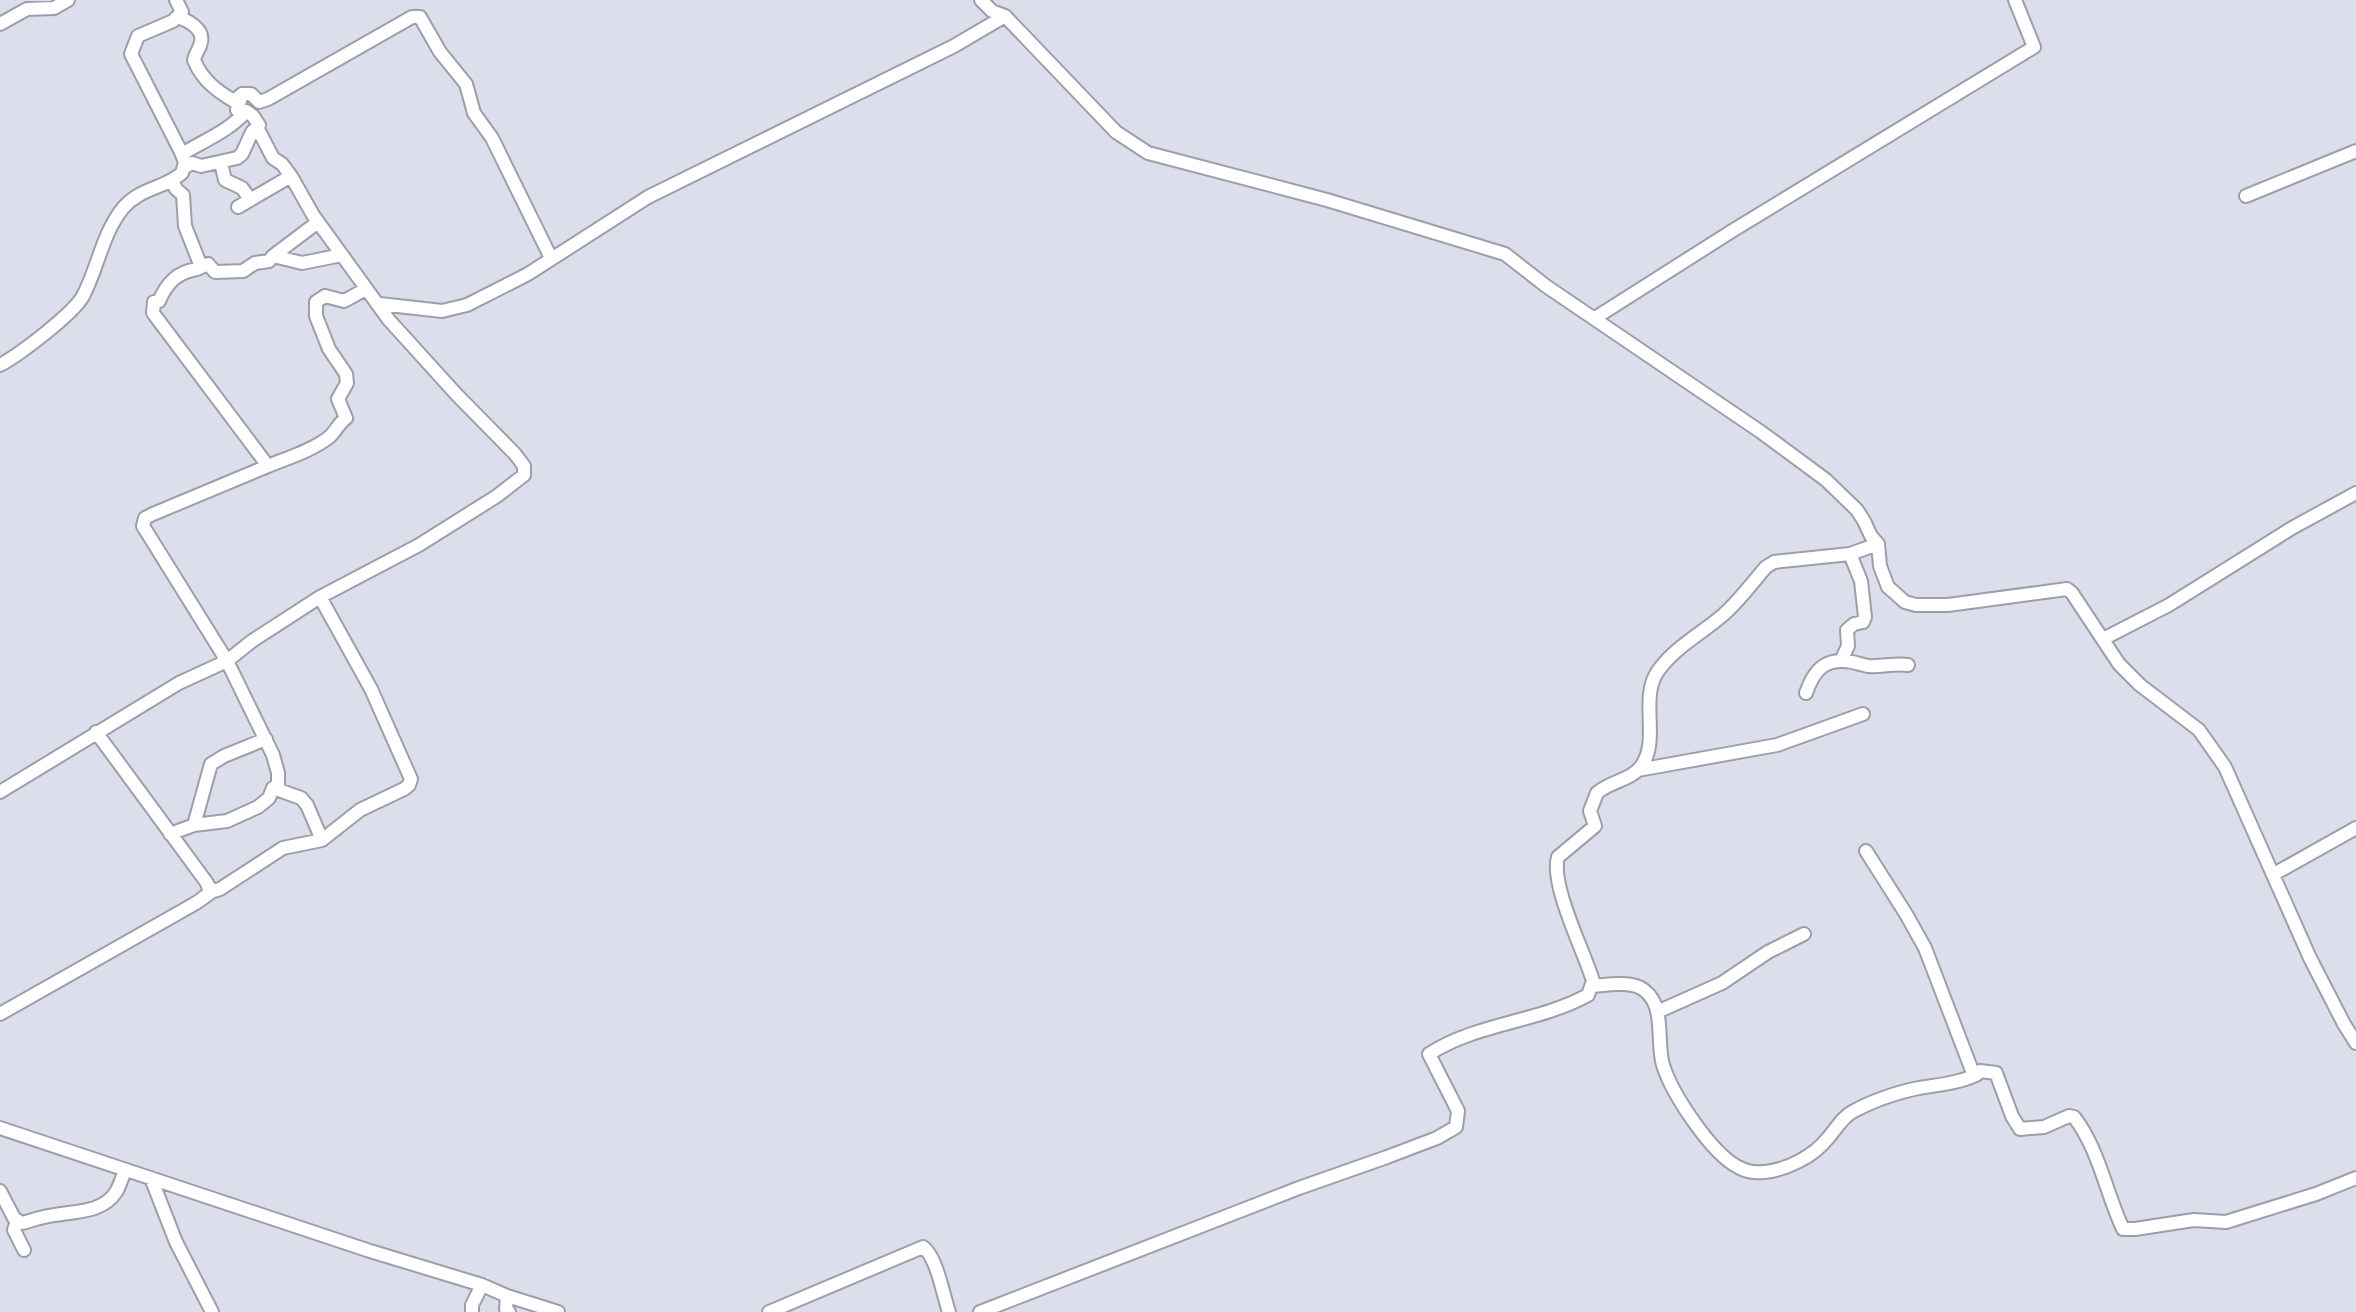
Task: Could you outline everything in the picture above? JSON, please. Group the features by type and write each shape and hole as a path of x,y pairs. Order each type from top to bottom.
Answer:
{"street":[{"path":"35,0 54,8"},
{"path":"0,24 27,9 54,8 68,0"},
{"path":"176,0 182,12 138,36 131,54 182,154 185,167"},
{"path":"981,0 992,11 1005,16 1116,132 1138,148 1156,156 1326,200 1505,254 1546,286 1796,456 1826,480 1857,510 1878,544 1880,566 1888,587 1905,602 1948,605 2067,589 2078,598 2119,663 2140,685 2206,737 2225,767 2310,958 2356,1043"},
{"path":"1595,318 1732,231 2028,51 2034,44 2015,0"},
{"path":"384,312 458,309 511,284 648,197 942,52 1005,16"},
{"path":"177,17 188,21 200,33 202,41 194,60 209,84 234,101 242,94 251,94 259,102 412,17 420,17 440,52 466,83 474,113 492,138 551,258"},
{"path":"242,94 237,110 240,114 246,111"},
{"path":"182,154 234,125 246,111"},
{"path":"0,365 24,350 70,312 84,294 107,236 123,208 138,194 172,180 192,163 201,166 221,163 242,154 252,132 259,125 254,116 246,111"},
{"path":"0,792 179,683 227,661 320,597 419,545 497,496 525,472 522,462 515,454 457,395 384,312 318,222 282,163 273,158 258,131 252,132"},
{"path":"2246,196 2356,151"},
{"path":"221,163 225,180 242,188 250,199"},
{"path":"238,207 291,176"},
{"path":"172,180 183,195 185,226 199,259 197,269"},
{"path":"268,466 153,313 166,286 183,271 208,264 215,272 243,271 255,263 269,261 318,222"},
{"path":"273,256 302,263 342,255"},
{"path":"170,834 194,825 228,821 258,807 269,799 278,785 278,774 266,739 227,661 147,532 143,521 153,514 320,444 332,435 335,426 346,418 338,399 347,383 346,374 329,349 319,325 316,302 324,296 344,301 356,297 366,289"},
{"path":"2102,639 2169,605 2292,528 2356,493"},
{"path":"1638,770 1645,761 1648,747 1650,691 1653,679 1671,656 1726,612 1766,567 1774,562 1850,554 1878,544"},
{"path":"1841,661 1848,646 1847,630 1865,620 1861,581 1850,554"},
{"path":"96,733 214,891 283,848 322,840 360,810 410,785 411,779 371,689 320,597"},
{"path":"1806,693 1817,670 1841,661 1871,666 1908,665"},
{"path":"980,1312 1299,1188 1387,1157 1453,1129 1457,1125 1458,1111 1429,1054 1442,1046 1563,1007 1588,995 1593,981 1559,887 1555,868 1556,861 1564,851 1592,830 1594,825 1590,811 1597,793 1638,770 1777,745 1863,714"},
{"path":"194,825 211,764 266,739"},
{"path":"274,788 301,798 307,805 322,840"},
{"path":"2274,874 2356,828"},
{"path":"1866,851 1925,948 1976,1075"},
{"path":"0,1014 196,903 210,892 208,886"},
{"path":"1657,1012 1722,982 1768,951 1804,934"},
{"path":"1591,985 1639,987 1650,997 1657,1012 1662,1061 1674,1092 1693,1121 1723,1156 1737,1167 1748,1171 1764,1172 1794,1163 1814,1153 1852,1111 1918,1088 1934,1087 1976,1075 1980,1071 1996,1073 2012,1116 2020,1129 2038,1129 2069,1116 2074,1117 2081,1126 2125,1230 2194,1220 2226,1222 2316,1194 2356,1178"},
{"path":"0,1128 558,1312"},
{"path":"0,1191 17,1221 22,1223 100,1206 116,1192 125,1171"},
{"path":"151,1178 176,1242 212,1312"},
{"path":"17,1221 14,1230 24,1250"},
{"path":"769,1312 923,1247 934,1265 948,1312"},
{"path":"472,1312 472,1305 482,1285"},
{"path":"507,1296 509,1312"}]}
